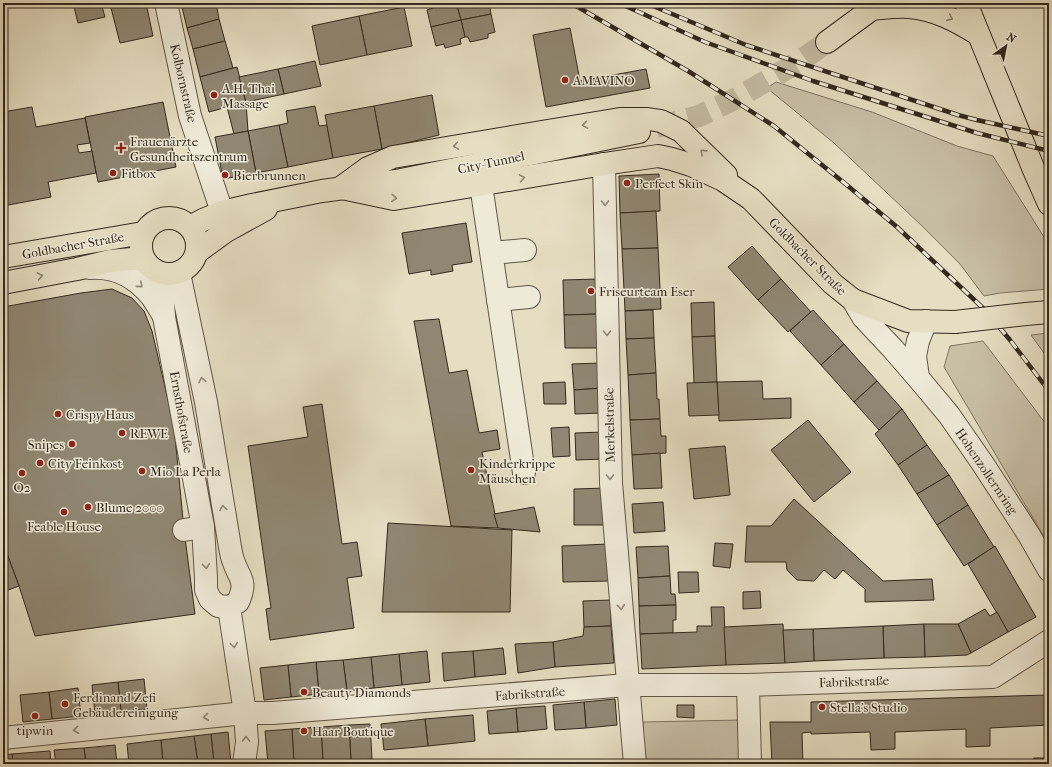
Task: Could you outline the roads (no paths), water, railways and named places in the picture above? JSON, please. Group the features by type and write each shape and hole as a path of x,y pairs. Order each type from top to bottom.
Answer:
{"main road":[{"path":"966,3 1049,204"},
{"path":"827,42 875,5 910,7 942,14 958,21 978,34"},
{"path":"197,252 224,222 285,198 342,188 368,168 393,157 620,119 648,119 661,121 681,131 751,199"},
{"path":"658,156 666,150 670,143 668,129 661,121"},
{"name":"City-Tunnel","path":"342,188 396,181 639,132"},
{"name":"Goldbacher Straße","path":"342,188 394,200 658,156 691,165 723,180 751,199 833,284 853,300 908,321 955,322 1049,312"},
{"path":"174,218 183,221 190,227 196,238 197,252 191,265 186,269 170,273 150,268 143,258 140,250 143,233 149,225 156,220 174,218"},
{"path":"190,227 203,220 224,222"},
{"name":"Goldbacher Straße","path":"3,257 143,233"},
{"name":"Goldbacher Straße","path":"3,283 110,261 143,258"}],"street":[{"name":"Kolbornstraße","path":"166,3 190,116 224,222"},
{"name":"Merkelstraße","path":"604,164 611,483 627,685 635,764"},
{"path":"482,185 524,473"},
{"path":"492,253 525,250"},
{"path":"77,269 100,267 126,274 140,284 152,298 164,317"},
{"name":"Ernsthofstraße","path":"170,273 206,402 230,547 233,560 243,582 242,593 238,602 229,607 218,606 210,599 206,590 206,578 194,529 164,317 170,273"},
{"path":"498,300 529,297"},
{"name":"Hohenzollernring","path":"853,300 863,317 918,377 949,415 1029,535 1049,570"},
{"path":"918,377 915,356 918,341 926,321"},
{"path":"229,607 245,713 247,742 244,764"},
{"name":"Fabrikstraße","path":"3,738 245,713 273,713 627,685 748,685 993,677 1049,641"},
{"path":"748,685 750,764"}],"tunnel":[{"path":"656,127 699,116 737,98 800,61 827,42"}],"railway":[{"path":"571,3 688,71 774,126 848,186 897,227 984,309 1049,391"},
{"path":"619,3 705,42 813,81 977,133 1049,151"},
{"path":"646,3 746,45 958,115 1049,136"}],"place":[{"name":"AMAVINO","path":"565,80"},
{"name":"A.H. Thai Massage","path":"214,95"},
{"name":"Frauenärzte Gesundheitszentrum","path":"121,148"},
{"name":"Fitbox","path":"113,173"},
{"name":"Bierbrunnen","path":"225,175"},
{"name":"Perfect Skin","path":"627,183"},
{"name":"Friseurteam Eser","path":"591,291"},
{"name":"Crispy Haus","path":"58,414"},
{"name":"REWE","path":"122,433"},
{"name":"Snipes","path":"72,444"},
{"name":"City Feinkost","path":"40,463"},
{"name":"Kinderkrippe Mäuschen","path":"471,470"},
{"name":"Mio La Perla","path":"142,471"},
{"name":"O2","path":"22,473"},
{"name":"Blume 2000","path":"88,507"},
{"name":"Feable House","path":"64,512"},
{"name":"Beauty Diamonds","path":"304,692"},
{"name":"Ferdinand Zefi Gebäudereinigung","path":"65,704"},
{"name":"Stella's Studio","path":"822,707"},
{"name":"tipwin","path":"35,716"},
{"name":"Haar Boutique","path":"304,731"}]}
